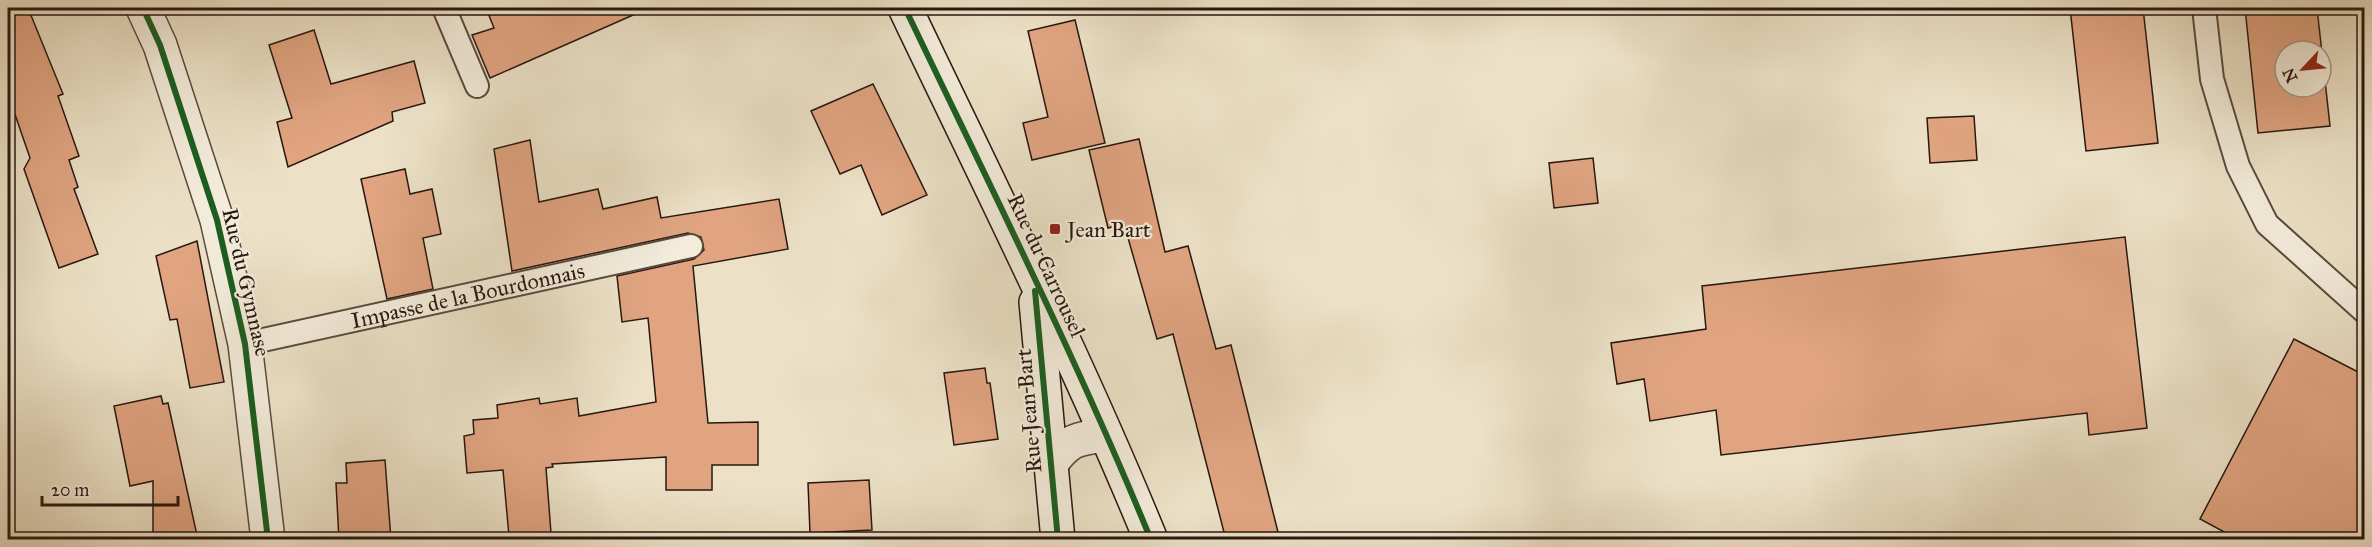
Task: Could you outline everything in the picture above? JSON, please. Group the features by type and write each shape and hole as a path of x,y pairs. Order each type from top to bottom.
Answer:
{"street":[{"name":"Rue du Gymnase","path":"143,8 160,45 217,220 245,344 268,540"},
{"name":"Rue du Carrousel","path":"905,8 1106,435 1151,540"},
{"name":"Rue Jean Bart","path":"1033,279 1058,540"},
{"path":"1051,464 1065,446 1078,438 1106,435"}],"lane":[{"path":"444,8 477,86"},
{"path":"2204,8 2212,79 2238,166 2267,224 2364,311"},
{"name":"Impasse de la Bourdonnais","path":"245,344 691,246"}],"building":[{"path":"8,8 28,8 63,94 58,96 79,156 69,160 78,187 74,189 98,254 59,268 24,169 30,158 8,94"},
{"path":"486,8 649,8 490,78 472,35 494,28"},
{"path":"2070,8 2143,8 2158,143 2086,151"},
{"path":"2245,8 2317,8 2320,39 2273,39 2273,99 2327,99 2330,126 2258,133"},
{"path":"1075,20 1105,143 1032,160 1023,123 1048,117 1028,31"},
{"path":"314,30 331,84 414,61 425,103 392,112 393,121 288,167 277,122 292,118 269,45"},
{"path":"873,84 927,195 882,215 861,165 840,174 811,111"},
{"path":"1974,116 1977,160 1930,163 1927,118"},
{"path":"1139,139 1165,252 1188,246 1216,349 1231,345 1280,540 1226,540 1173,334 1157,339 1124,224 1108,228 1089,150"},
{"path":"530,140 539,202 598,189 603,209 657,197 661,218 779,199 788,249 693,266 708,423 758,422 758,465 712,465 712,490 666,490 666,457 552,464 553,467 546,468 551,533 509,536 503,470 467,473 464,436 474,434 473,420 498,418 497,405 539,398 540,404 577,398 579,416 656,402 648,318 622,322 617,276 694,259 704,250 701,237 688,233 512,271 494,149"},
{"path":"1593,158 1598,203 1554,208 1549,163"},
{"path":"405,169 410,194 432,189 441,234 423,238 433,289 387,299 361,179"},
{"path":"2125,237 2147,428 2089,435 2087,413 1721,455 1716,410 1650,421 1644,379 1617,384 1611,343 1706,329 1702,286"},
{"path":"197,241 224,382 190,388 177,319 170,320 156,256"},
{"path":"2294,339 2364,375 2364,540 2239,540 2200,519"},
{"path":"985,368 987,383 990,383 998,439 954,445 944,373"},
{"path":"161,396 163,404 168,403 198,540 153,540 153,481 130,486 114,406"},
{"path":"385,460 391,540 339,540 336,483 347,483 346,463"},
{"path":"869,480 872,530 810,533 808,483"}],"cycle path":[{"path":"143,8 160,45 217,220 245,344 268,540"},
{"path":"905,8 1063,339 1151,540"},
{"path":"1035,291 1058,540"}],"place":[{"name":"Jean Bart","path":"1055,229"}]}
